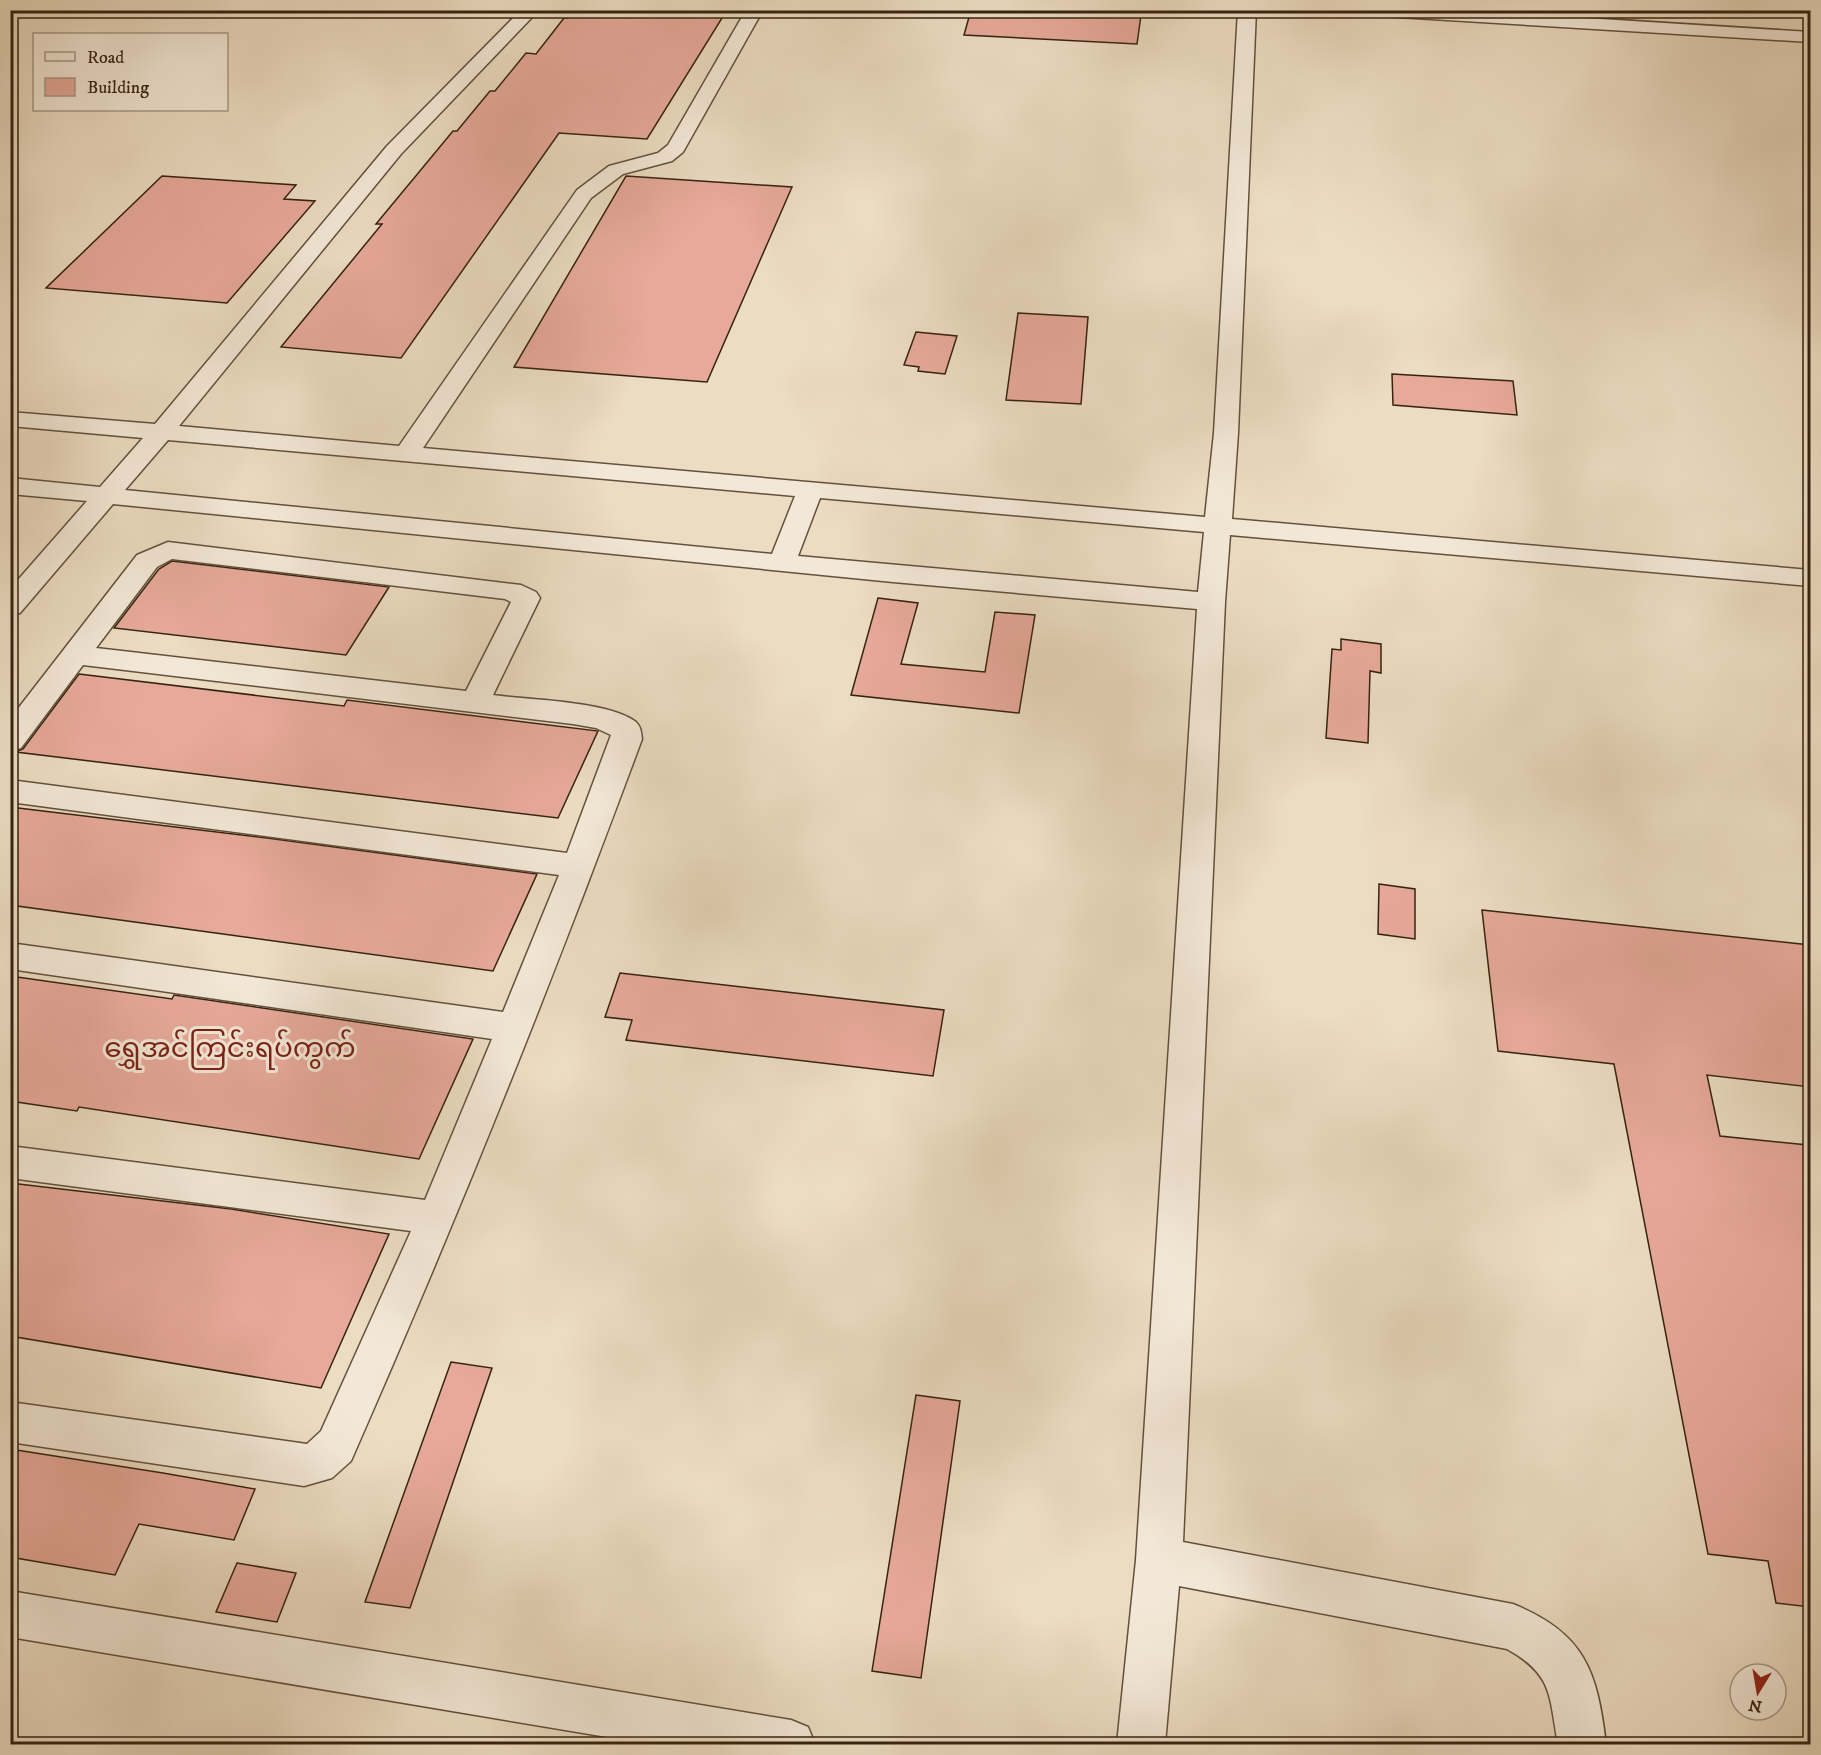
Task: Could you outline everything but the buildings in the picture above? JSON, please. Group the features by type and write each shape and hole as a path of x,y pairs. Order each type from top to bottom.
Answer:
{"street":[{"path":"10,608 163,433 394,150 531,10"},
{"path":"407,453 584,194 616,170 665,157 676,148 755,10"},
{"path":"1141,1744 1159,1560 1211,602 1226,433 1247,10"},
{"path":"1364,10 1810,37"},
{"path":"10,419 1810,578"},
{"path":"10,486 782,563 1211,602"},
{"path":"782,563 810,490"},
{"path":"10,741 147,561 156,554 180,549 511,591 521,595 526,598 524,605 475,702"},
{"path":"10,1422 304,1465 317,1463 336,1446 437,1218 516,1028 627,739 626,730 619,725 591,718 76,655"},
{"path":"10,791 579,866"},
{"path":"10,956 516,1028"},
{"path":"10,1162 437,1218"},
{"path":"1159,1560 1513,1627 1539,1639 1559,1657 1570,1679 1582,1744"},
{"path":"10,1614 791,1744"}],"district":[{"name":"ရွှေအင်ကြင်းရပ်ကွက်","path":"230,1048"}]}
